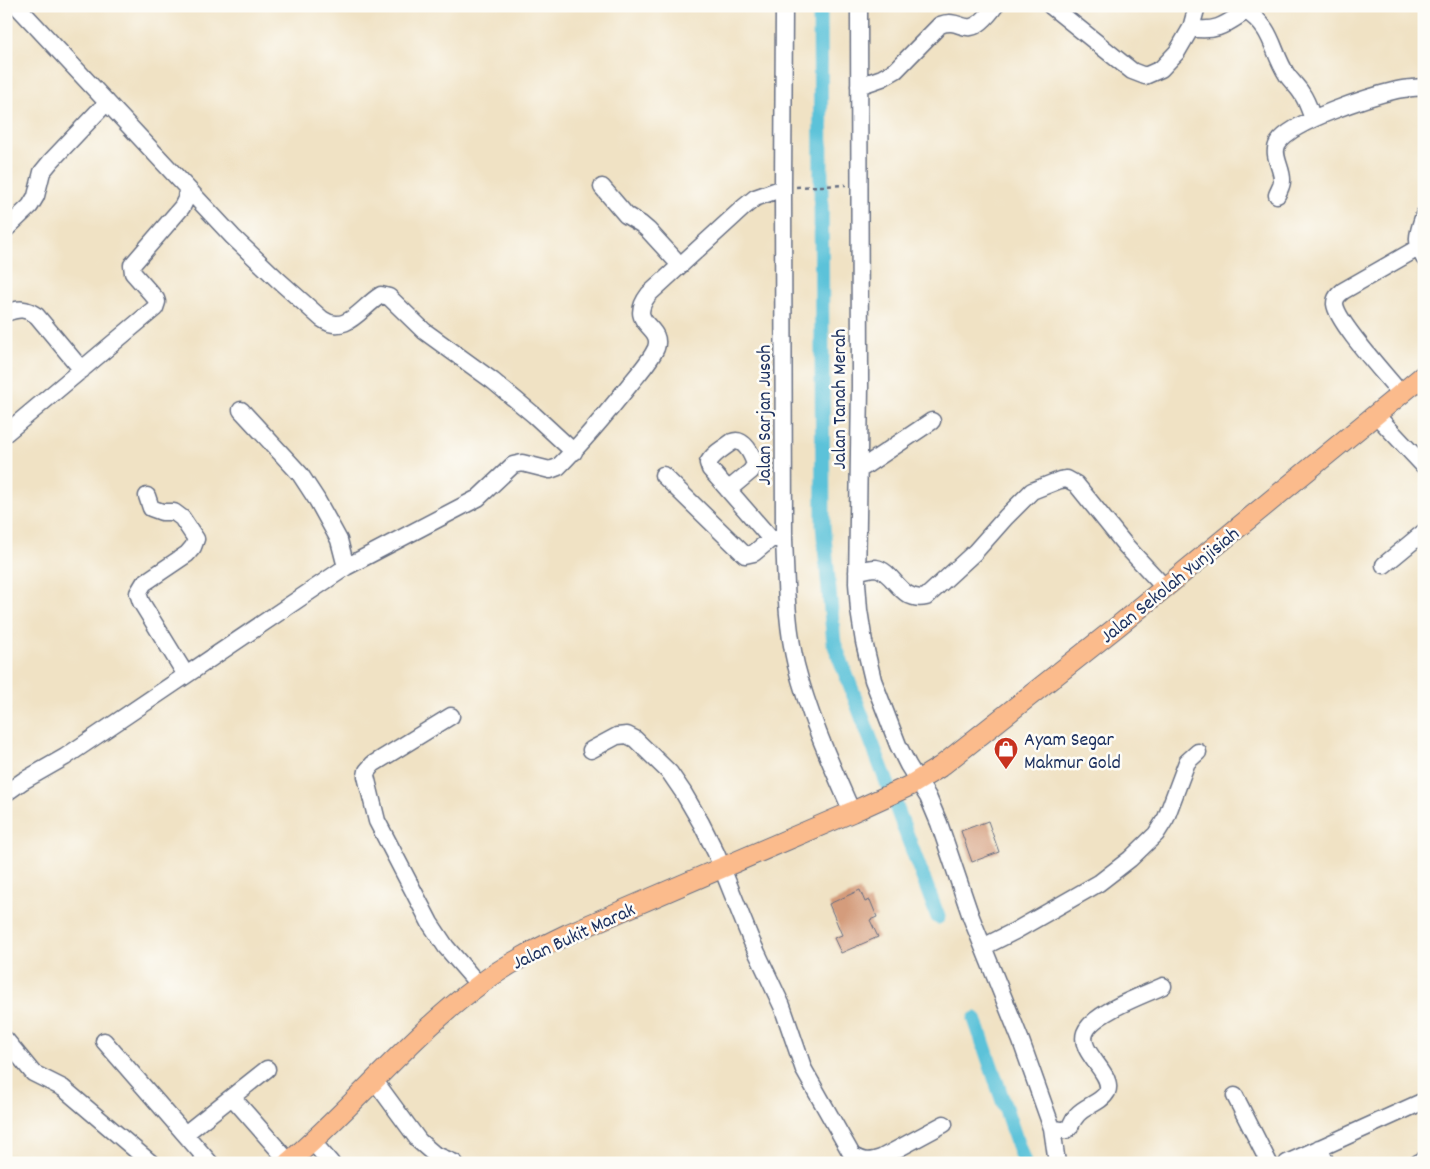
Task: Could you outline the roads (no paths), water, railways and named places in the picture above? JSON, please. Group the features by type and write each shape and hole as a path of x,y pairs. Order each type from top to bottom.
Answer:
{"main road":[{"name":"Jalan Sekolah Yunjisiah","path":"914,783 940,767 975,740 1165,588 1424,375"},
{"name":"Jalan Bukit Marak","path":"289,1162 419,1037 479,985 502,969 535,950 857,810 914,783"}],"street":[{"path":"18,6 187,189 277,280 330,324 338,325 347,322 372,300 381,295 389,297 424,331 493,381 574,452"},
{"name":"Jalan Sarjan Jusoh","path":"784,6 790,187 778,539 796,663 816,726 857,810"},
{"name":"Jalan Tanah Merah","path":"859,6 858,610 873,680 914,783 928,797 939,823 983,947 1021,1041 1052,1128 1057,1163"},
{"path":"860,86 882,78 896,70 940,25 949,22 970,27 979,23 996,6"},
{"path":"1051,6 1132,71 1145,76 1161,69 1177,52 1192,28 1197,6"},
{"path":"1192,28 1214,29 1225,25 1246,9 1265,27 1288,77 1303,95 1313,119"},
{"path":"1277,195 1282,186 1283,178 1276,155 1277,145 1296,128 1313,119 1379,94 1400,89 1424,87"},
{"path":"6,229 30,206 36,196 42,172 50,161 107,102"},
{"path":"602,187 626,215 648,230 680,265"},
{"path":"6,793 65,757 346,567 478,498 512,464 522,462 550,470 558,467 597,426 656,348 657,339 640,313 641,304 649,294 755,198 790,187"},
{"path":"6,433 155,308 157,305 156,299 133,273 132,265 182,207 186,199 187,189"},
{"path":"1401,394 1353,336 1335,306 1338,295 1342,291 1421,253 1418,236 1424,215"},
{"path":"6,313 23,308 37,316 82,370"},
{"path":"241,410 300,474 339,540 346,567"},
{"path":"1376,414 1424,466"},
{"path":"859,470 932,421"},
{"path":"663,475 745,555 754,553 778,539 728,490"},
{"path":"857,572 872,568 879,569 900,588 916,598 926,597 975,552 1029,493 1067,479 1076,484 1126,546 1165,588"},
{"path":"147,496 151,508 162,512 174,512 182,518 196,539 193,547 187,554 144,582 138,593 141,602 186,676"},
{"path":"1384,564 1424,532"},
{"path":"452,716 373,764 367,771 366,776 377,821 430,923 446,947 479,985"},
{"path":"591,750 617,736 627,735 635,739 670,773 683,792 701,823 722,868 751,940 782,1006 804,1070 852,1155 860,1161 870,1162 944,1124"},
{"path":"983,947 1092,887 1130,859 1156,834 1166,818 1188,762 1198,752"},
{"path":"1052,1128 1063,1131 1069,1129 1078,1113 1104,1096 1107,1091 1106,1078 1084,1044 1085,1034 1089,1026 1106,1013 1163,986"},
{"path":"6,1040 33,1073 63,1088 151,1163"},
{"path":"104,1041 210,1163"},
{"path":"185,1134 268,1069"},
{"path":"375,1081 419,1141 434,1154 455,1163"},
{"path":"1235,1096 1269,1163"},
{"path":"232,1097 289,1162"},
{"path":"1287,1163 1323,1155 1424,1101"},
{"path":"312,1141 331,1163"},
{"path":"1418,1163 1424,1160"}],"waterway":[{"path":"820,6 823,526 834,643 938,917"},
{"path":"975,1019 1024,1163"}],"place":[{"name":"Ayam Segar Makmur Gold","path":"1006,770"}]}
